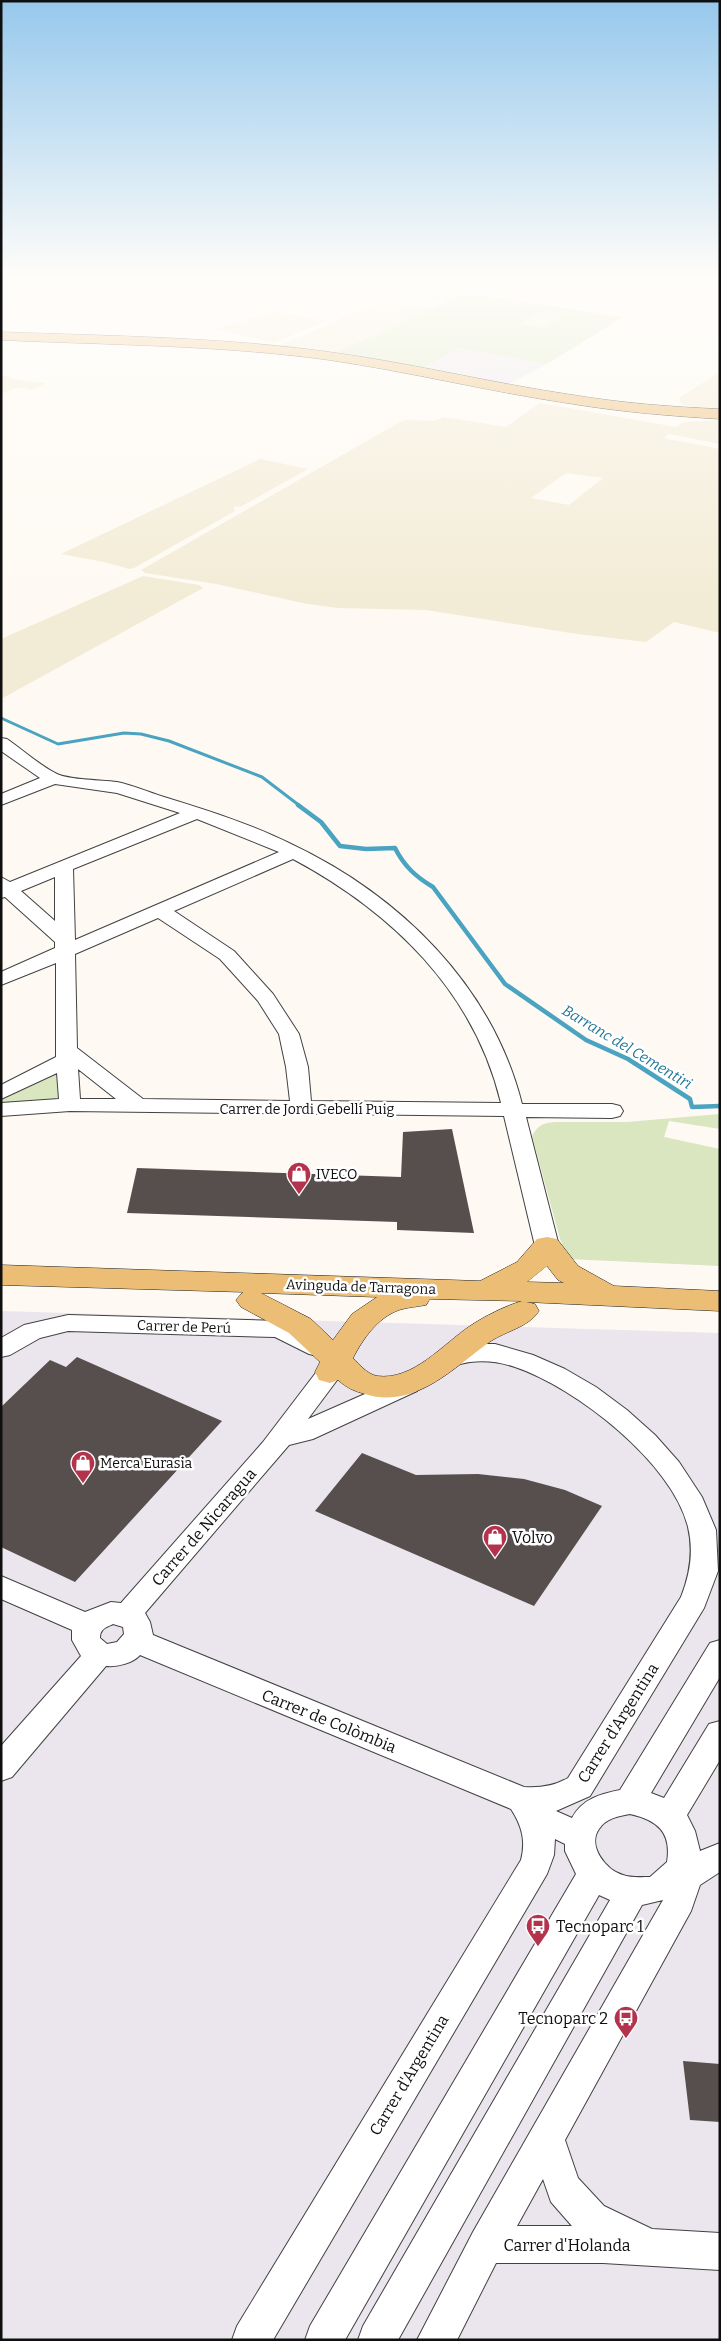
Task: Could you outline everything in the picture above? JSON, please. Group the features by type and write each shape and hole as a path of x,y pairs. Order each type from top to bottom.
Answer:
{"main road":[{"path":"496,385 655,412 720,414"},
{"path":"332,1362 351,1332 370,1314 382,1306 411,1298 456,1298 480,1292 516,1277 531,1266 546,1246 568,1273 599,1291 613,1296"},
{"name":"Avinguda de Tarragona","path":"1,1275 720,1301"},
{"name":"Avinguda de Tarragona","path":"1,1293 251,1300 720,1319"},
{"path":"251,1300 300,1326 332,1362 358,1382 370,1387 386,1389 415,1382 482,1332 524,1311"}],"street":[{"path":"1,743 54,779 119,788 197,813 294,852 331,872 368,897 427,950 475,1012 500,1062 512,1103 546,1246"},
{"path":"1,800 54,779"},
{"path":"66,946 4,888 64,868 197,813"},
{"path":"1,979 66,946 160,910 294,852"},
{"path":"64,868 67,1055 70,1106"},
{"path":"160,910 226,955 266,998 289,1034 297,1067 301,1108"},
{"path":"1,1093 67,1055"},
{"path":"67,1055 139,1107"},
{"name":"Carrer de Jordi Gebellí Puig","path":"1,1110 70,1106 301,1108 512,1103 612,1111"},
{"name":"Carrer de Perú","path":"1,1349 33,1331 68,1323 279,1329 332,1362"},
{"name":"Carrer d'Argentina","path":"251,2340 536,1864 540,1848 531,1805 563,1797 579,1787 694,1600 704,1572 702,1528 687,1492 659,1455 617,1416 583,1392 520,1360 494,1353 470,1353 446,1359"},
{"name":"Carrer de Nicaragua","path":"132,1628 280,1438 332,1362"},
{"path":"280,1438 304,1432 415,1382"},
{"path":"1,1588 88,1625"},
{"path":"111,1613 132,1628 127,1652 118,1655 99,1655 89,1648 85,1642 85,1632 88,1625 102,1616 111,1613"},
{"name":"Carrer de Colòmbia","path":"132,1628 582,1829"},
{"path":"630,1802 720,1651"},
{"path":"1,1768 99,1655"},
{"path":"673,1822 715,1745"},
{"path":"616,1802 630,1802 657,1809 673,1822 719,1856 679,1874 650,1891 632,1892 604,1883 593,1874 582,1856 582,1829 593,1813 604,1806 616,1802"},
{"path":"436,2340 486,2245 547,2140 680,1901 679,1874 686,1849 673,1822"},
{"path":"324,2340 593,1874"},
{"path":"377,2340 632,1892"},
{"name":"Carrer d'Holanda","path":"547,2140 564,2189 591,2219 648,2246"},
{"name":"Carrer d'Holanda","path":"486,2245 554,2243 648,2246 720,2252"}],"shaded area":[{"path":"1,385 42,385 32,390 19,387 1,394"},
{"path":"699,385 720,385 720,408 694,407 681,404 679,398"},
{"path":"540,403 676,427 685,422 720,420 720,444 669,434 663,438 720,449 720,633 674,622 646,642 577,634 426,610 338,608 307,604 216,584 145,573 141,570 405,420 434,421 444,417 506,427","holes":["566,473 603,478 569,505 531,498"]},
{"path":"260,459 308,469 242,506 233,507 235,511 134,568 129,569 61,554"},
{"path":"143,576 199,585 203,588 1,699 1,639"},
{"path":"1,1311 720,1333 720,2340 1,2340"}],"green space":[{"path":"54,1072 60,1073 61,1100 1,1107 1,1097"},
{"path":"720,1114 720,1129 669,1121 664,1137 720,1149 720,1266 568,1259 560,1239 532,1136 536,1129 544,1124 555,1122 627,1122"}],"building":[{"name":"IVECO","path":"452,1129 474,1233 397,1230 397,1222 127,1213 137,1168 401,1177 403,1132"},
{"name":"Merca Eurasia","path":"77,1357 222,1421 75,1582 1,1547 1,1407 50,1360 66,1367"},
{"name":"Volvo","path":"362,1453 416,1475 478,1474 524,1479 565,1490 602,1506 534,1606 315,1511"},
{"path":"683,2061 720,2064 720,2122 690,2120"}],"waterway":[{"name":"Barranc del Cementiri","path":"1,718 58,744 124,733 141,734 169,741 262,777 300,806"},
{"name":"Barranc del Cementiri","path":"298,805 321,822 340,846 366,849 395,848 411,871 433,887 505,984 586,1040 628,1059 690,1099 692,1107 720,1106"}],"place":[{"name":"IVECO","path":"299,1195"},
{"name":"Merca Eurasia","path":"83,1484"},
{"name":"Volvo","path":"495,1558"},
{"name":"Tecnoparc 1","path":"538,1947"},
{"name":"Tecnoparc 2","path":"626,2039"}]}
